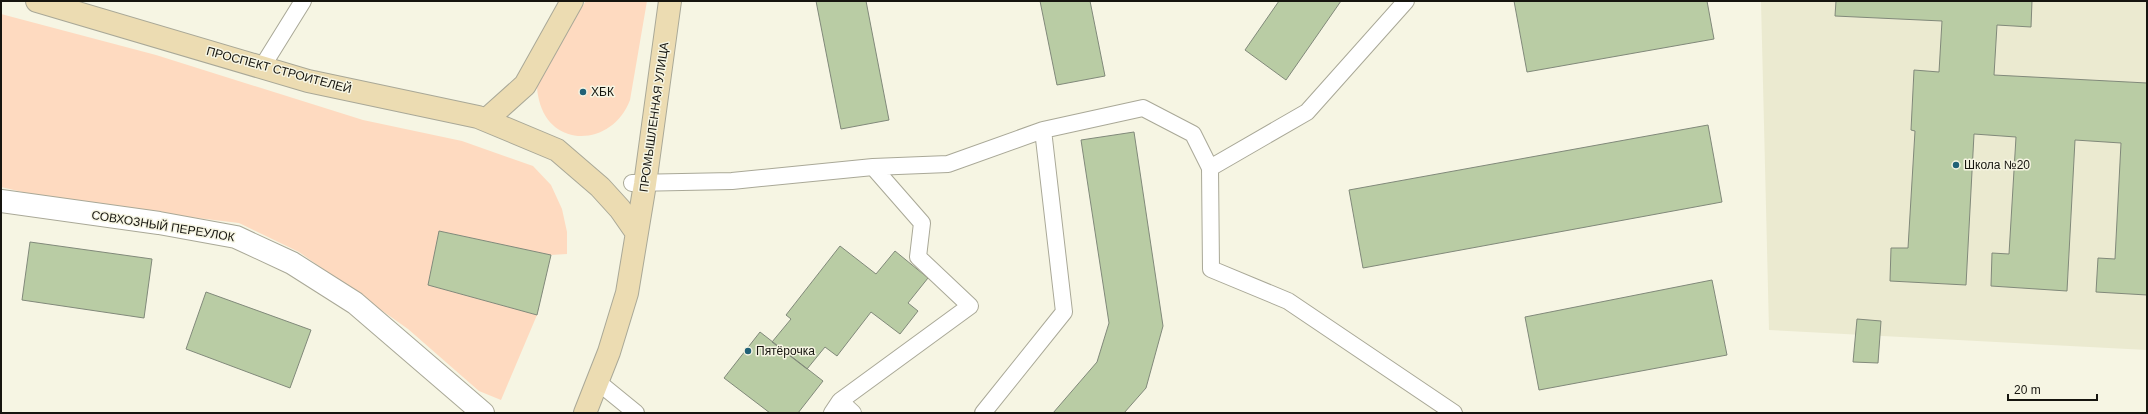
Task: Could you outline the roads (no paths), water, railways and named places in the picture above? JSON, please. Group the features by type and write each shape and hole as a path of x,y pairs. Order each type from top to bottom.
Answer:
{"main road":[{"name":"ПРОСПЕКТ СТРОИТЕЛЕЙ","path":"37,1 63,6 308,81 486,120 557,150 600,187 620,209 636,232"},
{"path":"486,120 525,85 572,1"},
{"name":"ПРОМЫШЛЕННАЯ УЛИЦА","path":"585,413 598,382 627,293 636,232 646,184 670,1"}],"street":[{"name":"СОВХОЗНЫЙ ПЕРЕУЛОК","path":"1,201 236,237 292,263 355,303 483,413"}],"lane":[{"path":"262,67 303,1"},
{"path":"1210,168 1307,112 1406,1"},
{"path":"646,184 632,183 732,181 873,167 948,164 1043,130 1142,108 1193,134 1210,168 1211,269 1288,301 1454,413"},
{"path":"983,413 1064,312 1043,130"},
{"path":"836,407 970,306 918,257 922,223 873,167"},
{"path":"598,382 636,413"},
{"path":"836,407 853,413"}],"place":[{"name":"ХБК","path":"583,92"},
{"name":"Школа №20","path":"1956,165"},
{"name":"Пятёрочка","path":"748,351"}]}
